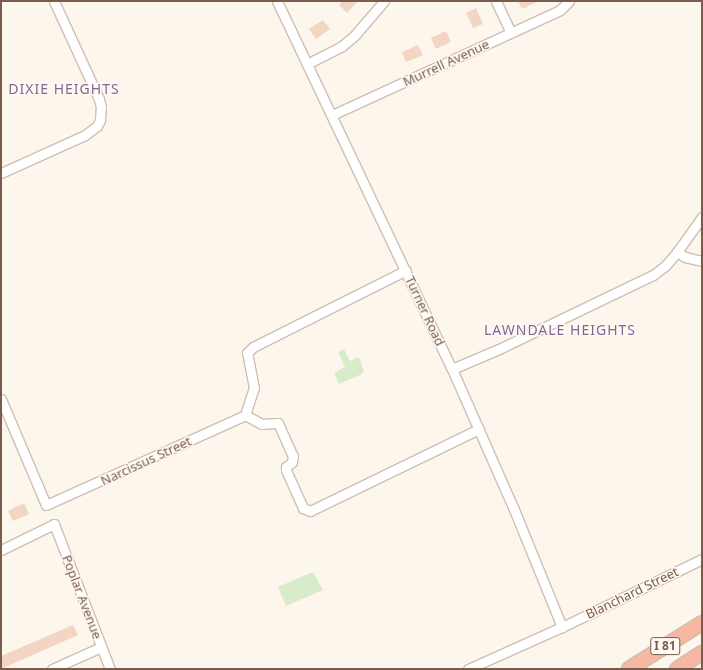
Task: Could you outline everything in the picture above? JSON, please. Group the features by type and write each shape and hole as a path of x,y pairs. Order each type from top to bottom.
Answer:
{"highway":[{"name":"I 81","path":"629,669 702,623"},
{"name":"I 81","path":"677,669 702,653"}],"street":[{"path":"1,173 85,135 97,126 100,120 101,107 54,1"},
{"name":"Turner Road","path":"277,1 452,369 479,429 562,627"},
{"path":"307,64 342,46 354,36 384,1"},
{"path":"496,1 511,33"},
{"name":"Murrell Avenue","path":"332,115 560,10 569,1"},
{"path":"452,369 500,349 596,302 643,281 665,266 702,217"},
{"path":"677,252 685,257 702,261"},
{"path":"406,270 253,347 248,353 254,388 245,415 262,424 278,423 293,456 292,462 286,467 286,470 303,508 310,511 479,429"},
{"name":"Narcissus Street","path":"2,402 46,505 245,415"},
{"name":"Poplar Avenue","path":"1,550 54,524 110,669"},
{"name":"Blanchard Street","path":"468,669 562,627 702,559"},
{"path":"52,669 101,647"}],"green space":[{"path":"344,349 350,361 359,357 364,371 362,374 339,384 334,373 345,367 338,352"},
{"path":"313,572 323,590 286,606 278,587"}],"building":[{"path":"343,1 358,1 347,13 339,5"},
{"path":"518,1 539,1 522,9"},
{"path":"476,8 483,24 473,28 466,13"},
{"path":"323,20 330,29 316,39 309,29"},
{"path":"446,31 451,42 436,49 431,38"},
{"path":"418,45 423,55 406,62 402,52"},
{"path":"24,503 29,514 13,521 8,511"},
{"path":"73,625 78,635 1,669 1,656"}],"district":[{"name":"DIXIE HEIGHTS","path":"64,89"},
{"name":"LAWNDALE HEIGHTS","path":"560,330"}]}
